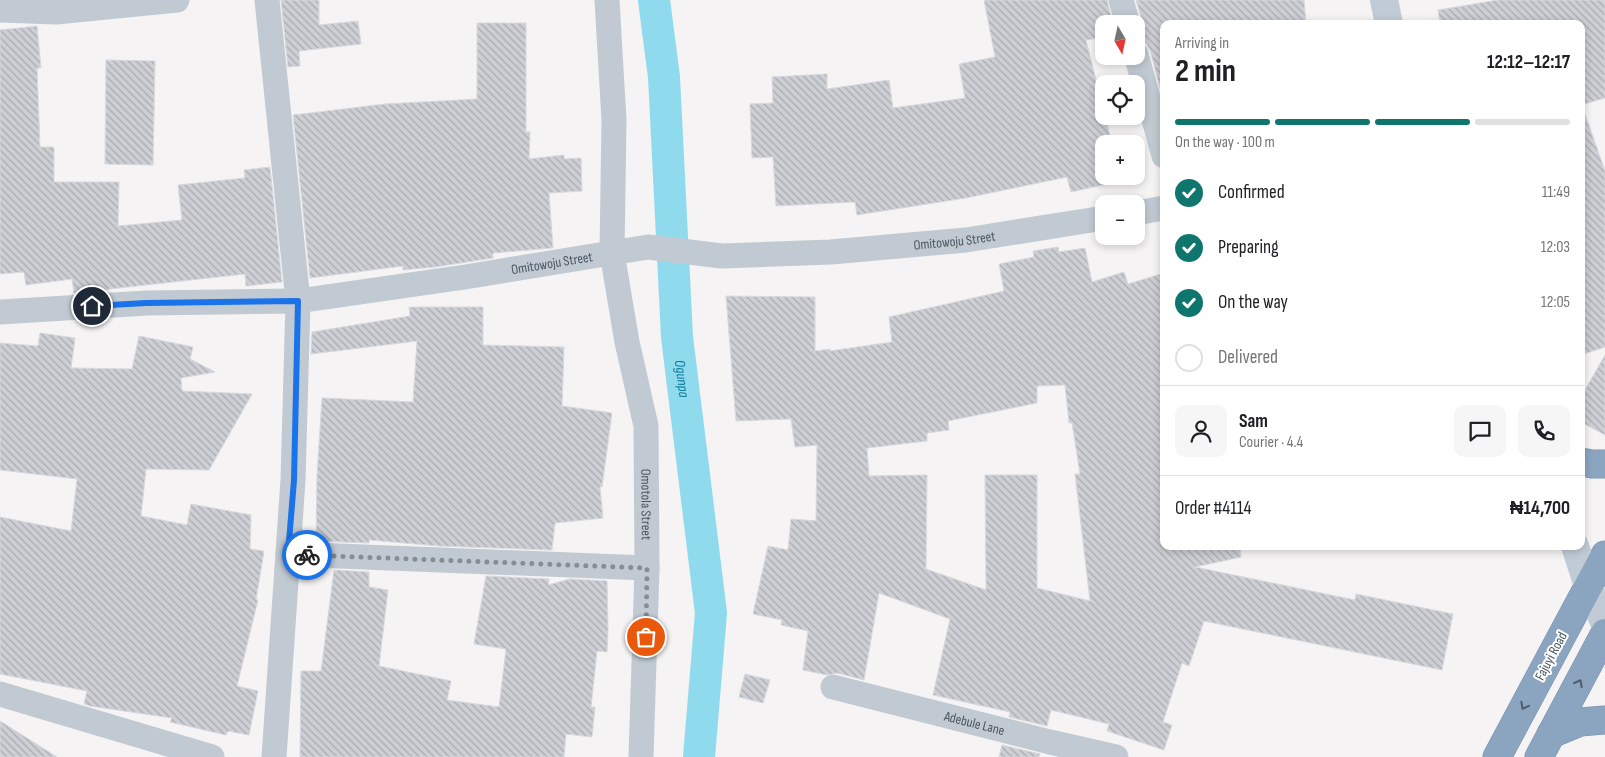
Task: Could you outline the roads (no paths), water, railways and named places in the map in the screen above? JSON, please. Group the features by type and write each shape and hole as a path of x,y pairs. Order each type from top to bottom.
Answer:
{"highway":[{"path":"1585,463 1605,464"},
{"name":"Fajuyi Road","path":"1497,757 1605,556"},
{"path":"1545,746 1605,633"},
{"path":"1545,746 1580,722 1605,720"}],"main road":[{"path":"1384,0 1388,20"},
{"path":"1575,550 1588,586 1605,624"}],"street":[{"path":"0,10 56,12 177,0"},
{"path":"267,0 298,301 294,480 274,757"},
{"name":"Omotola Street","path":"607,0 614,120 612,253 627,342 646,426 647,568 640,757"},
{"path":"1121,0 1125,15"},
{"path":"1139,65 1160,141"},
{"path":"1145,211 1160,209"},
{"name":"Omitowoju Street","path":"0,312 146,303 298,301 648,247 722,256 831,252 966,240 1095,219"},
{"path":"288,554 647,568"},
{"name":"Adebule Lane","path":"833,687 1116,757"},
{"path":"0,694 212,757"}],"waterway":[{"name":"Ogunpa","path":"654,0 664,77 677,337 711,613 699,757"}]}
